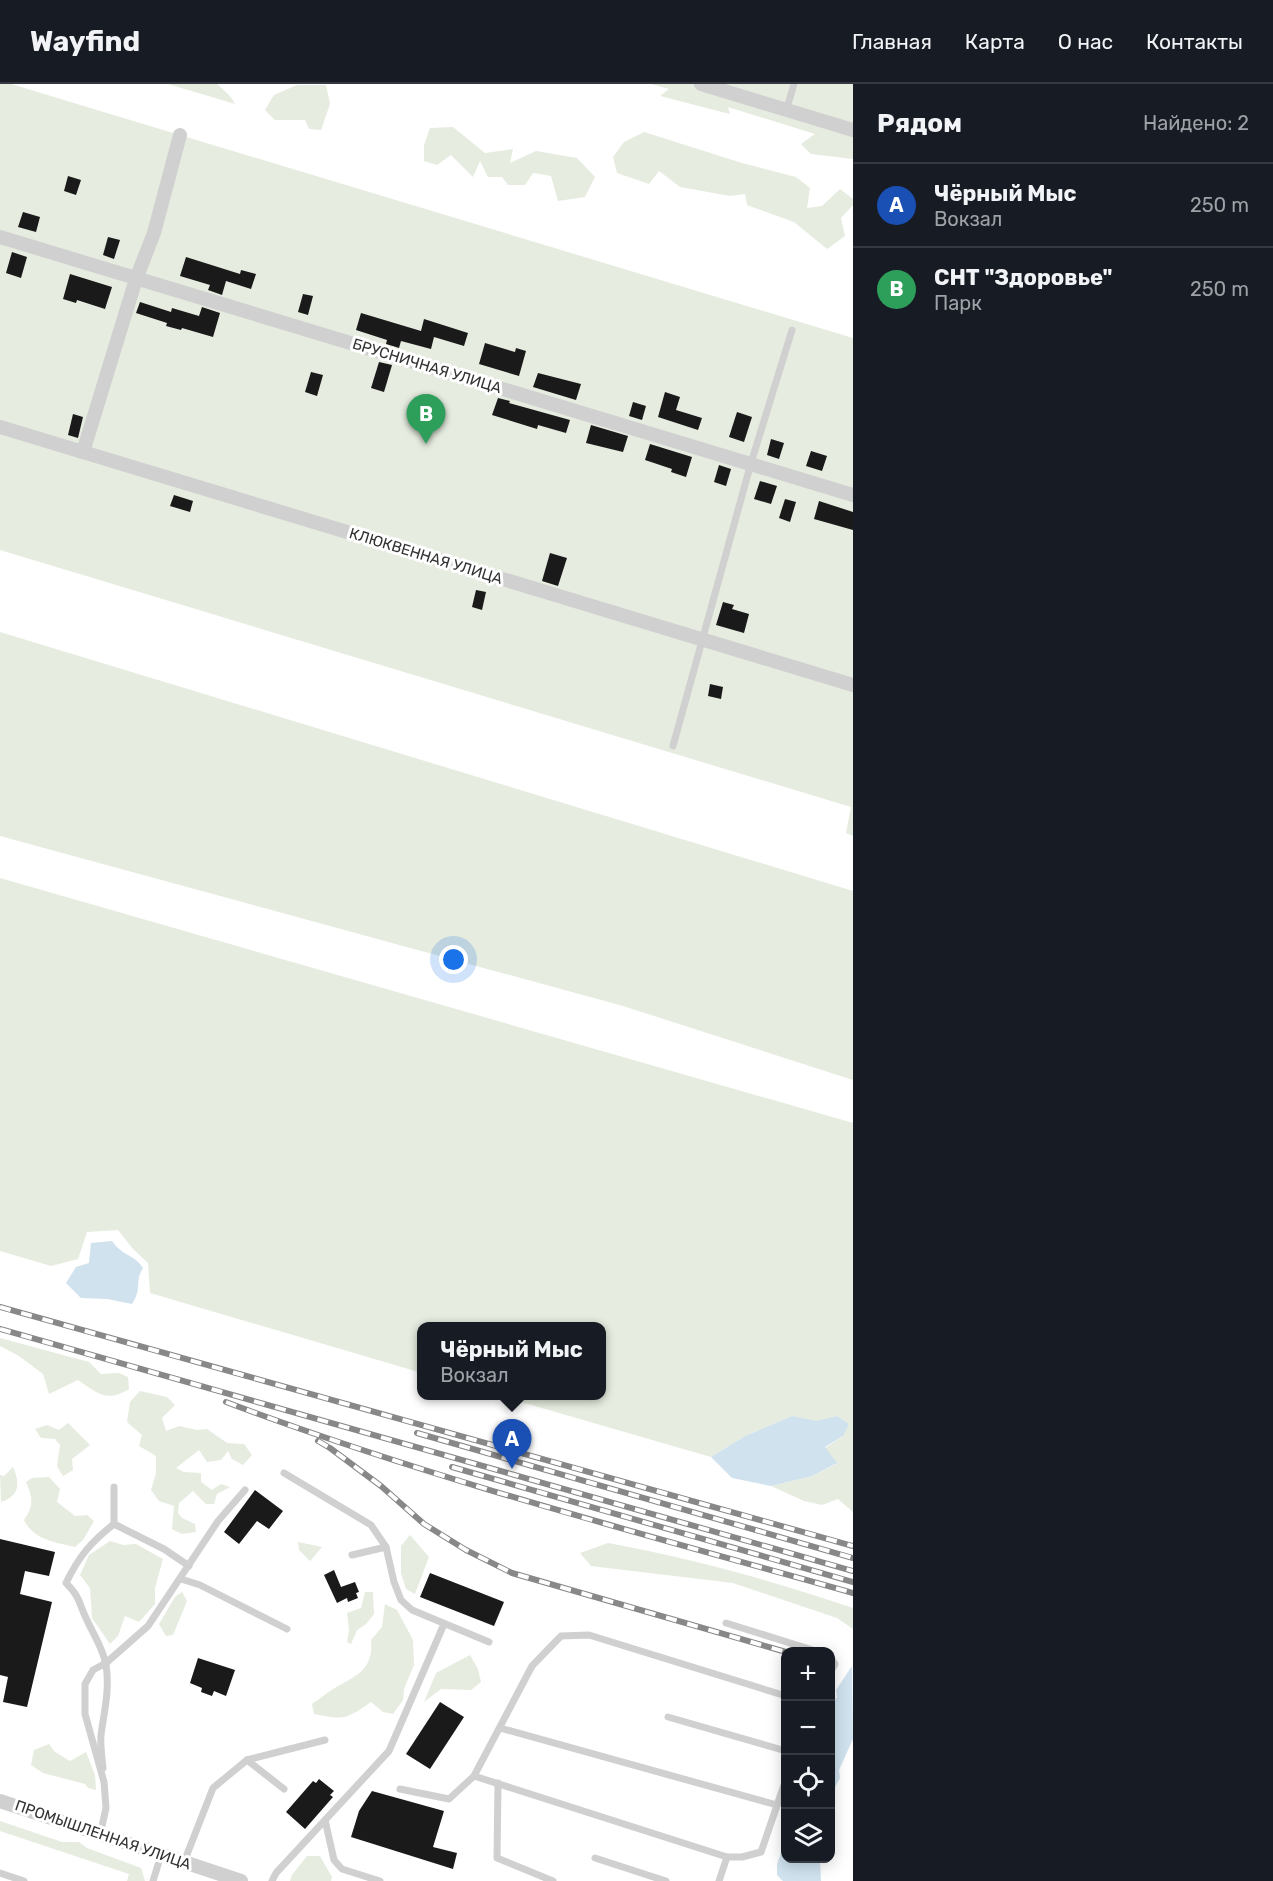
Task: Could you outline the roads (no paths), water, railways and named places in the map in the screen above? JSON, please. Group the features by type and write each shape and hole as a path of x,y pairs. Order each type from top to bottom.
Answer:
{"street":[{"path":"701,84 853,130"},
{"path":"83,452 136,279 154,233 180,135"},
{"name":"БРУСНИЧНАЯ УЛИЦА","path":"0,237 853,495"},
{"name":"КЛЮКВЕННАЯ УЛИЦА","path":"0,427 853,685"},
{"name":"ПРОМЫШЛЕННАЯ УЛИЦА","path":"0,1801 241,1881"}],"lane":[{"path":"786,111 794,84"},
{"path":"673,746 751,463 792,330"},
{"path":"284,1473 371,1525 386,1547 394,1582 401,1600 412,1610 489,1642"},
{"path":"114,1487 114,1524"},
{"path":"104,1782 85,1714 86,1684 93,1670 106,1663 148,1626 218,1521 245,1490"},
{"path":"114,1524 164,1549 189,1566"},
{"path":"100,1834 106,1808 101,1737 108,1676 98,1639 86,1619 78,1594 66,1583 75,1563 92,1541 114,1524"},
{"path":"352,1555 386,1547"},
{"path":"181,1579 200,1585 287,1629"},
{"path":"726,1623 803,1647"},
{"path":"272,1881 276,1873 389,1751 444,1624"},
{"path":"400,1789 449,1799 474,1776 532,1666 561,1636 589,1635 781,1694"},
{"path":"668,1717 781,1750"},
{"path":"500,1728 777,1805"},
{"path":"184,1863 213,1788 247,1760 325,1740"},
{"path":"247,1760 284,1789"},
{"path":"474,1776 727,1857 742,1857 761,1852 781,1793"},
{"path":"498,1783 497,1858 553,1881"},
{"path":"325,1820 334,1860 342,1869 380,1881"},
{"path":"153,1881 161,1855"},
{"path":"719,1881 727,1857"},
{"path":"595,1858 666,1881"},
{"path":"0,1873 24,1881"}],"water":[{"path":"112,1241 143,1268 132,1304 107,1299 81,1298 66,1283 76,1267 89,1263 91,1243"},
{"path":"792,1416 816,1421 837,1416 849,1424 843,1436 825,1447 837,1463 812,1476 771,1486 732,1478 711,1457 745,1436"},
{"path":"852,1666 853,1739 839,1770 840,1778 835,1787 835,1700 837,1697 836,1690"},
{"path":"781,1853 781,1863 820,1863 821,1881 783,1881 777,1875 777,1864"}],"railway":[{"path":"0,1307 853,1546"},
{"path":"0,1329 853,1571"},
{"path":"226,1402 459,1481 853,1593"},
{"path":"417,1433 853,1558"},
{"path":"318,1441 381,1486 424,1524 466,1550 512,1573 781,1651"},
{"path":"452,1467 853,1582"}],"place":[{"name":"СНТ \"Здоровье\"","path":"426,444"},
{"name":"Чёрный Мыс","path":"512,1469"}]}
